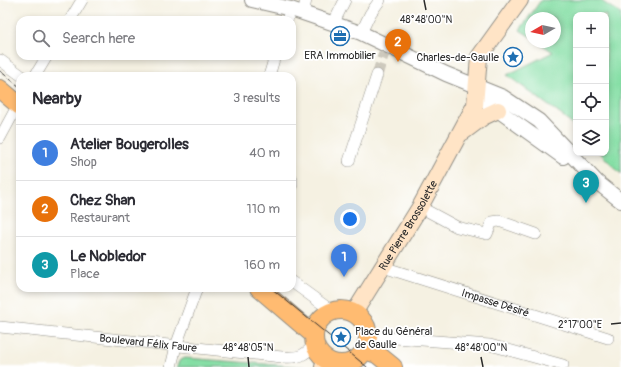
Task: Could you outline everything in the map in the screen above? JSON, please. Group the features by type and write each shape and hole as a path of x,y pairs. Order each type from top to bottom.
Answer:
{"main road":[{"name":"Rue Pierre Brossolette","path":"354,313 420,207 475,105 479,57 520,0"},
{"path":"0,89 16,102"},
{"name":"Rue Pierre Brossolette","path":"459,135 483,117 498,110"},
{"path":"263,292 315,339"},
{"path":"346,311 354,313 361,319 365,327 366,343 356,359 350,364 325,363 318,350 315,339 317,324 324,316 332,312 346,311"},
{"path":"366,343 393,367"}],"street":[{"path":"72,16 82,0"},
{"path":"252,0 293,14 361,33 386,49 503,97 539,121 596,180"},
{"path":"293,14 306,0"},
{"path":"333,24 345,0"},
{"path":"361,33 370,14 380,0"},
{"path":"0,60 16,72"},
{"path":"37,72 45,60"},
{"path":"270,72 274,60"},
{"path":"349,161 377,75"},
{"path":"477,86 488,103 596,180 621,201"},
{"path":"0,138 16,109"},
{"path":"420,207 457,227 487,234 492,222 499,221 536,234"},
{"name":"Impasse Désiré","path":"383,267 608,338"},
{"path":"296,285 332,312"},
{"path":"171,367 176,346 196,292"},
{"name":"Boulevard Félix Faure","path":"0,327 298,358 306,354 315,339"},
{"path":"366,343 490,345 563,365"}],"green space":[{"path":"541,0 600,0 621,14 621,174 603,156 609,156 609,12 573,12 573,126 564,117 507,75 553,52 547,48 561,48 561,12 533,12"},
{"path":"525,23 525,33 520,30"},
{"path":"185,358 305,367 177,367 179,361"}],"tunnel":[{"path":"377,75 384,53"}],"tram line":[{"path":"0,71 16,84"},
{"path":"276,292 367,367"}],"place":[{"name":"ERA Immobilier","path":"340,36"},
{"name":"Charles-de-Gaulle","path":"513,57"},
{"name":"Chez Shan","path":"398,62"},
{"name":"Le Nobledor","path":"586,203"},
{"name":"Atelier Bougerolles","path":"344,277"},
{"name":"Place du Général de Gaulle","path":"341,337"}]}
